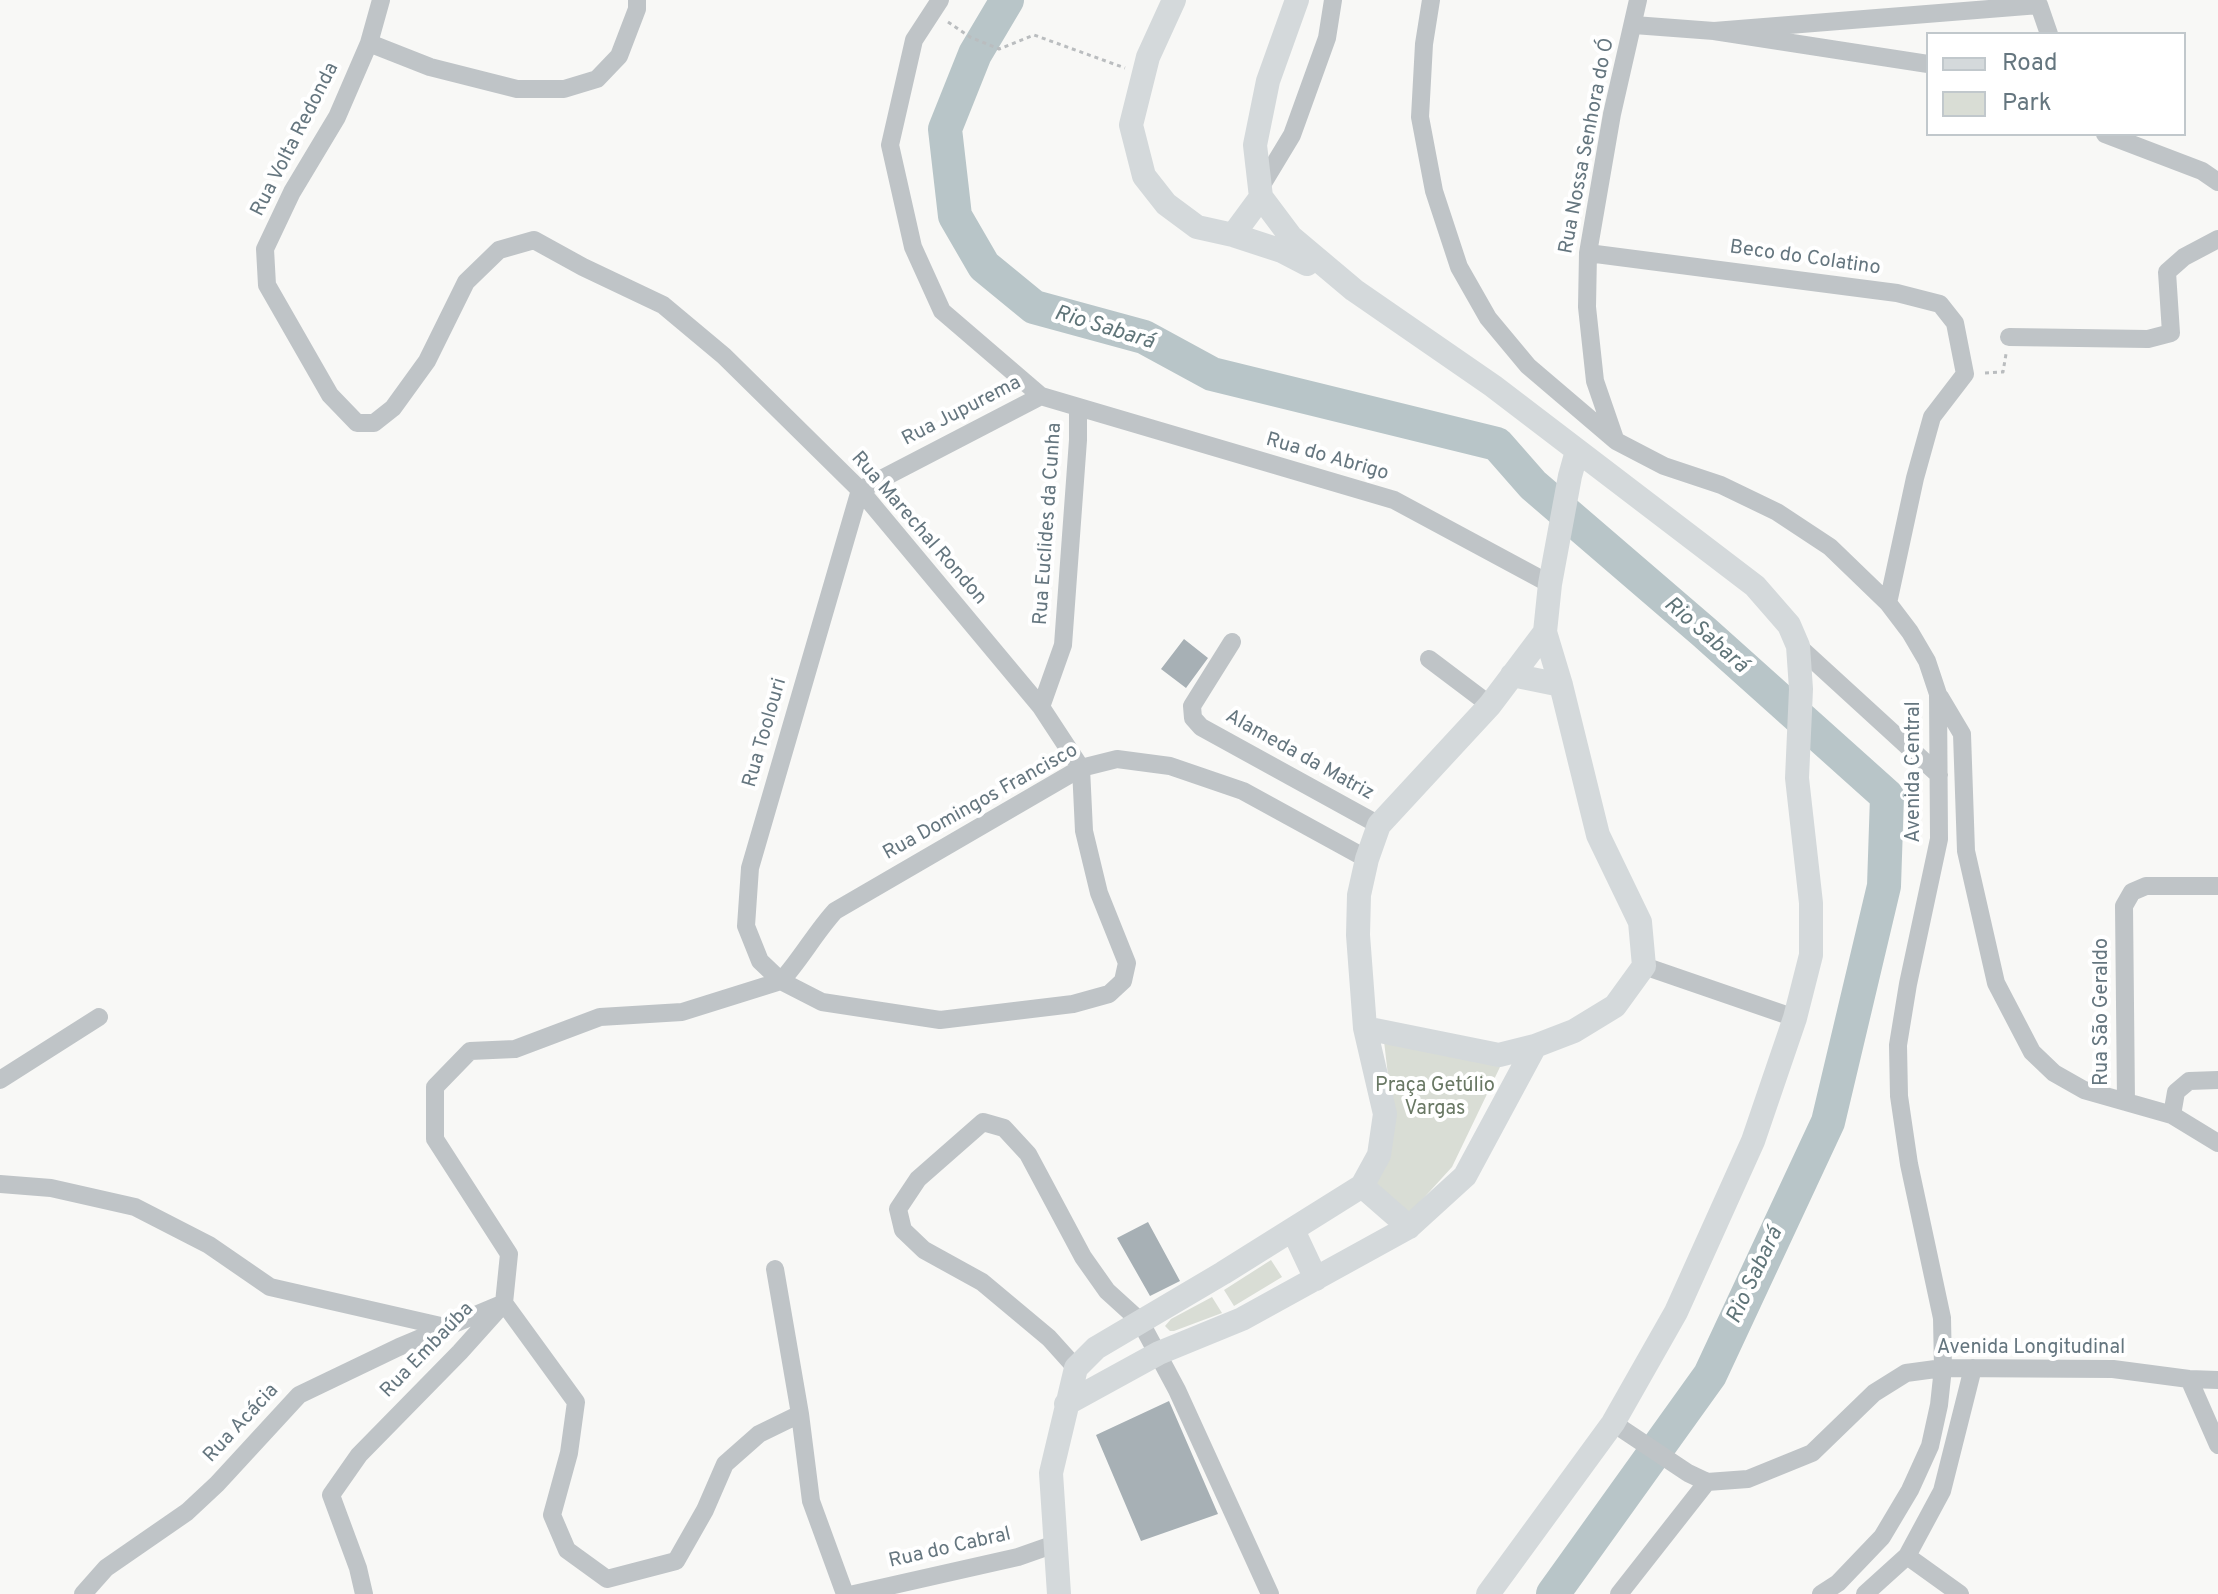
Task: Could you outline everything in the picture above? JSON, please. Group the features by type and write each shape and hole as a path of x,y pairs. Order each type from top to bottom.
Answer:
{"main road":[{"path":"1174,0 1148,57 1131,125 1144,176 1166,204 1197,227 1282,251 1354,290"},
{"path":"1297,0 1268,81 1255,145 1260,192 1291,237 1354,290 1493,386 1755,586 1789,625 1798,646 1801,689 1797,778 1811,903 1811,955 1795,1018 1753,1141 1676,1312 1613,1423 1488,1594"},
{"path":"1233,235 1260,192"},
{"path":"1365,1028 1499,1055 1535,1046 1574,1031 1615,1006 1644,966 1640,922 1598,835 1545,632 1550,584 1577,451"},
{"path":"1059,1594 1051,1473 1076,1368 1096,1348 1362,1186 1379,1155 1385,1114 1365,1028 1358,935 1359,895 1367,859 1379,825 1490,705 1545,632"},
{"path":"1512,675 1561,685"},
{"path":"1066,1404 1159,1353 1242,1319 1409,1227 1465,1176 1535,1046"},
{"path":"1362,1186 1409,1227"},
{"path":"1293,1230 1316,1279"},
{"path":"1472,1594 1507,1569"}],"street":[{"name":"Rua Volta Redonda","path":"381,0 369,43 337,117 292,192 265,249 267,285 330,395 357,423 374,423 393,408 427,361 466,282"},
{"path":"369,43 430,67 517,89 564,89 597,79 619,56 637,9 637,0"},
{"path":"1260,192 1292,135 1327,38 1333,0"},
{"name":"Avenida Central","path":"1431,0 1424,44 1420,117 1434,191 1459,267 1488,318 1528,366 1616,441 1664,466 1721,485 1777,512 1830,547 1888,603 1910,632 1927,661 1938,694 1939,839 1898,1045 1899,1096 1909,1164 1942,1318 1943,1368 1939,1405 1930,1446 1910,1490 1882,1537 1838,1583 1821,1594"},
{"name":"Rua Nossa Senhora do Ó","path":"1616,441 1595,381 1587,307 1588,253 1612,114 1638,0"},
{"path":"1714,31 2038,2 2048,32"},
{"name":"Rua Euclides da Cunha","path":"936,6 914,40 890,145 913,247 942,311 1041,396 1078,408 1063,645 1041,707"},
{"path":"1634,25 1714,31 1926,64"},
{"path":"2110,136 2202,171 2218,182"},
{"path":"2009,337 2148,339 2171,333 2167,272 2184,257 2218,239"},
{"name":"Rua Marechal Rondon","path":"466,282 499,250 534,240 663,305 724,356 860,490 1041,707 1081,768"},
{"name":"Beco do Colatino","path":"1588,253 1897,293 1940,304 1955,323 1965,374"},
{"path":"1888,603 1915,478 1932,417 1965,374"},
{"name":"Rua Jupurema","path":"860,490 1041,396"},
{"name":"Rua do Abrigo","path":"1078,408 1394,500 1550,584"},
{"name":"Rua Toolouri","path":"781,981 760,961 746,926 750,868 860,490"},
{"name":"Alameda da Matriz","path":"1232,642 1192,706 1193,718 1201,727 1379,825"},
{"path":"1798,646 1939,775"},
{"path":"1429,659 1490,705"},
{"path":"1938,694 1962,734 1966,851 1996,983 2032,1052 2054,1073 2084,1090 2126,1102"},
{"name":"Rua Domingos Francisco","path":"781,981 835,911 1081,768 1117,759 1170,766 1243,791 1367,859"},
{"path":"781,981 822,1002 940,1020 1073,1004 1109,994 1123,981 1127,963 1099,893 1091,862 1084,831 1081,768"},
{"name":"Rua São Geraldo","path":"2218,886 2146,886 2132,892 2124,906 2126,1102 2172,1115 2218,1143"},
{"path":"1644,966 1795,1018"},
{"name":"Rua Embaúba","path":"364,1594 358,1568 331,1495 359,1455 504,1303 509,1254 435,1139 435,1087 470,1051 515,1049 600,1017 682,1012 781,981"},
{"path":"0,1080 99,1017"},
{"path":"2172,1115 2176,1092 2189,1081 2218,1080"},
{"path":"1076,1368 1049,1338 982,1282 924,1250 903,1230 898,1209 918,1179 983,1122 1004,1128 1028,1154 1083,1257 1107,1291 1140,1321 1159,1353 1270,1594"},
{"path":"0,1184 51,1188 135,1207 209,1245 270,1287 445,1327"},
{"path":"775,1269 800,1414 811,1501 845,1594"},
{"path":"504,1303 576,1402 569,1453 552,1515 567,1550 607,1579 676,1561 705,1510 725,1464 759,1434 800,1414"},
{"name":"Rua Acácia","path":"83,1594 106,1568 187,1512 299,1395 399,1347 504,1303"},
{"name":"Avenida Longitudinal","path":"1613,1423 1688,1473 1707,1482 1748,1479 1812,1453 1874,1393 1906,1373 1943,1368 2113,1369 2218,1380"},
{"path":"1865,1594 1907,1556 1942,1491 1973,1368"},
{"path":"2189,1379 2218,1445"},
{"path":"1619,1594 1707,1482"},
{"name":"Rua do Cabral","path":"854,1594 1018,1557 1055,1544"},
{"path":"1907,1556 1960,1594"}],"path":[{"path":"936,6 970,37 999,49 1034,35 1144,75"},
{"path":"1965,374 2003,372 2009,337"}],"green space":[{"name":"Praça Getúlio Vargas","path":"1384,1041 1500,1067 1452,1167 1411,1212 1403,1211 1368,1185 1392,1110"},
{"path":"1271,1260 1282,1277 1234,1306 1224,1290"},
{"path":"1212,1297 1222,1313 1174,1331 1165,1326 1171,1319"}],"building":[{"path":"1184,639 1208,658 1186,688 1161,669"},
{"path":"1148,1222 1180,1281 1150,1296 1117,1238"},
{"path":"1169,1401 1218,1514 1141,1541 1096,1435"}],"waterway":[{"name":"Rio Sabará","path":"1007,0 975,54 945,129 955,216 984,266 1034,307 1144,337 1212,374 1497,444 1533,485 1704,632 1887,796 1884,886 1828,1122 1710,1375 1553,1594"}]}
